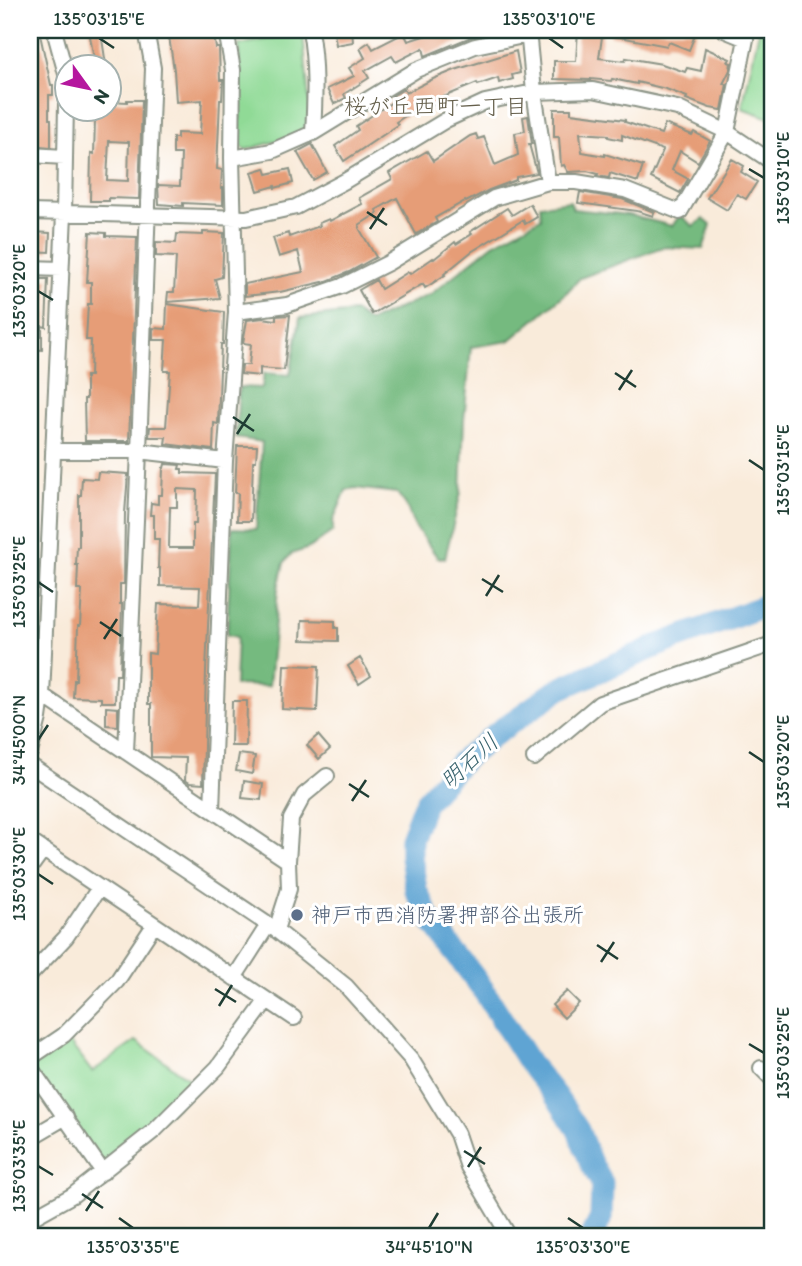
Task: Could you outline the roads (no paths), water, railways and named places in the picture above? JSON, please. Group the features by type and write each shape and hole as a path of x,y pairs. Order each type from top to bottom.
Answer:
{"street":[{"path":"54,30 60,52"},
{"path":"126,752 149,216 153,68 146,30"},
{"path":"212,810 225,461 236,312 233,70 226,30"},
{"path":"310,30 316,97 313,133"},
{"path":"236,312 287,304 342,286 388,263 494,198 548,182 576,182 625,190 680,212 727,132 746,40 724,30"},
{"path":"232,158 272,150 313,133 415,69 475,46 528,32 548,182"},
{"path":"30,212 246,218 296,207 446,120 485,102 534,92 593,90 677,108 727,132 772,162"},
{"path":"30,753 39,718 36,692 53,451 66,122"},
{"path":"30,155 65,157"},
{"path":"30,268 61,269"},
{"path":"53,451 139,451 225,461"},
{"path":"534,758 600,703 772,644"},
{"path":"36,692 288,861"},
{"path":"30,765 272,928 346,986 411,1059 457,1134 468,1167 509,1236"},
{"path":"234,978 272,928 289,889 291,819 304,795 327,776"},
{"path":"30,841 294,1018"},
{"path":"30,868 43,850"},
{"path":"30,975 66,937 99,888"},
{"path":"30,1059 64,1035 117,981 154,925"},
{"path":"30,1219 73,1195 155,1130 218,1067 267,1000"},
{"path":"30,1067 103,1172"},
{"path":"761,1068 772,1079"},
{"path":"30,1138 66,1117"}],"waterway":[{"name":"明石川","path":"592,1236 601,1218 602,1183 578,1130 530,1064 482,988 429,917 416,890 411,839 428,799 461,762 559,689 659,645 772,603"}],"place":[{"name":"神戸市西消防署押部谷出張所","path":"297,915"}],"district":[{"name":"桜が丘西町一丁目","path":"436,106"}]}
